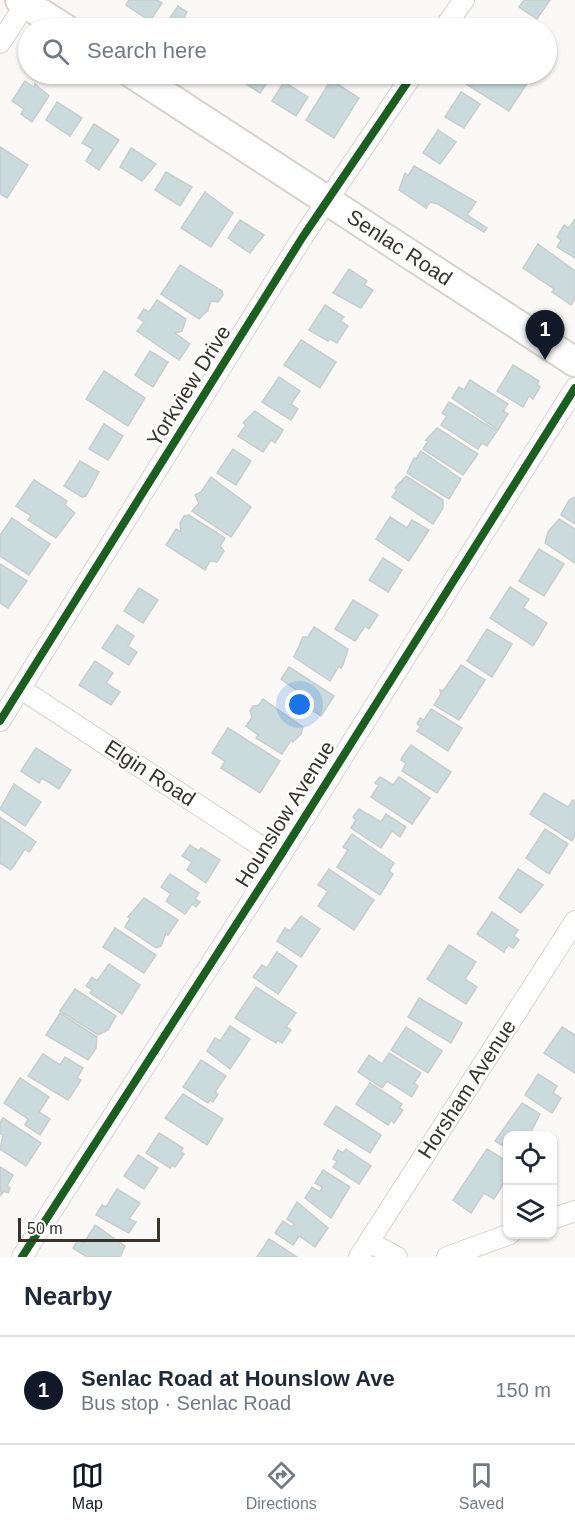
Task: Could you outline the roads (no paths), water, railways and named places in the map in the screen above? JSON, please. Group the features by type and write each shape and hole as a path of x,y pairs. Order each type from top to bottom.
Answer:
{"street":[{"path":"451,18 464,0"},
{"path":"0,43 24,1 49,18"},
{"name":"Senlac Road","path":"149,84 575,362"},
{"name":"Yorkview Drive","path":"0,721 327,199 406,84"},
{"name":"Hounslow Avenue","path":"22,1257 279,858 575,388"},
{"name":"Elgin Road","path":"21,689 279,858"},
{"name":"Horsham Avenue","path":"364,1249 575,921"},
{"path":"557,1218 575,1212"},
{"path":"447,1257 503,1237"},
{"path":"364,1249 397,1257"}],"place":[{"name":"Senlac Road at Hounslow Ave","path":"545,360"}]}
